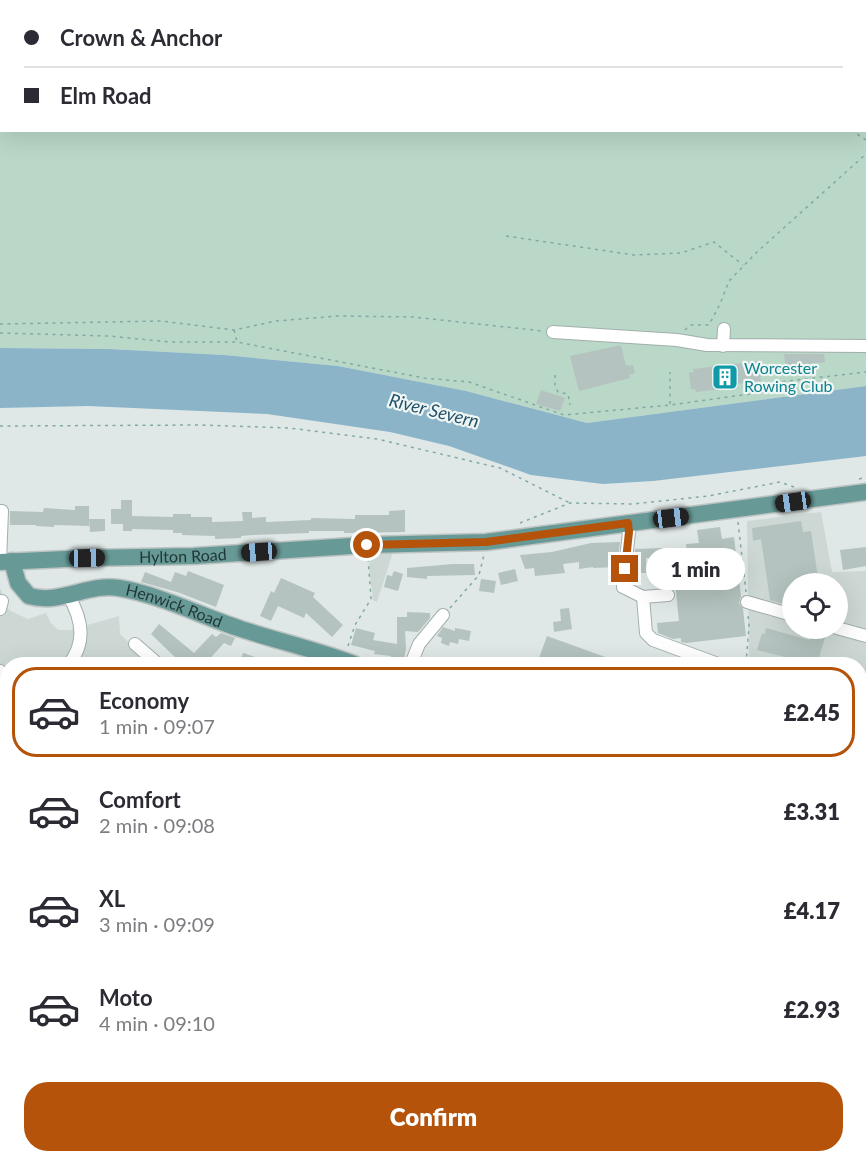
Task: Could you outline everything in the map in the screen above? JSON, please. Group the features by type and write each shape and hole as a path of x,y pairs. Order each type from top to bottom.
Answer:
{"main road":[{"name":"Hylton Road","path":"4,562 194,556 367,545 486,542 866,492"},
{"name":"Henwick Road","path":"4,562 29,596 54,599 97,587 118,588 146,595 240,629 332,657"}],"street":[{"path":"718,328 723,346"},
{"path":"553,332 677,340 723,346 866,346"},
{"path":"0,511 2,511 4,562"},
{"path":"628,523 623,587 643,597 668,595"},
{"path":"68,595 81,622 79,646 73,657"},
{"path":"643,597 646,633 653,640 699,657"},
{"path":"747,602 782,612"},
{"path":"414,657 420,644 443,615"},
{"path":"848,631 866,636"},
{"path":"135,644 150,657"}],"path":[{"path":"709,324 729,281 866,154"},
{"path":"506,236 634,255 681,253 714,242 744,266"},
{"path":"0,324 161,321 234,330 276,321 338,316 412,317 553,332"},
{"path":"677,340 690,325 709,324 718,328"},
{"path":"234,330 237,342"},
{"path":"0,333 109,336 169,342 237,342 424,378 469,382 564,415 670,405 772,391 771,383 866,372"},
{"path":"670,372 670,405"},
{"path":"555,375 557,394 568,394 570,405"},
{"path":"0,426 200,425 289,428 377,439 500,468 570,503"},
{"path":"516,525 570,503 633,504 708,496 780,482 795,488"},
{"path":"738,515 749,627 747,657"},
{"path":"443,615 479,575 486,542"},
{"path":"350,657 355,625 371,599 367,545"}],"shaded area":[{"path":"821,512 832,572 866,571 866,657 749,657 747,521"},
{"path":"370,551 393,552 377,602 373,600 369,569"},
{"path":"0,588 9,610 28,619 46,613 58,630 70,630 119,616 120,634 144,657 0,657"}],"green space":[{"path":"0,132 866,132 866,386 587,423 466,391 338,366 224,355 109,349 0,348"}],"water":[{"name":"River Severn","path":"0,348 109,349 224,355 338,366 466,391 587,423 866,386 866,456 653,481 603,484 531,475 449,446 390,432 267,414 88,406 0,408"}],"building":[{"path":"621,345 626,366 633,365 635,373 629,375 630,378 579,391 570,356"},
{"path":"784,354 824,354 825,362 801,365 801,368 786,370"},
{"name":"Worcester Rowing Club","path":"758,361 761,381 696,392 695,389 691,389 689,373 694,372 693,369"},
{"path":"541,390 565,398 560,411 536,404"},
{"path":"121,500 132,500 132,516 173,517 173,514 191,514 191,517 212,517 212,522 243,521 242,512 252,512 252,518 266,517 266,522 311,520 311,518 355,519 355,515 389,515 389,511 405,510 405,532 309,531 309,533 215,539 215,536 182,535 182,533 173,533 173,530 132,529 132,531 123,531 123,524 111,524 111,509 121,509"},
{"path":"75,506 89,506 89,526 10,525 10,511 43,512 44,508 75,510"},
{"path":"89,519 105,519 105,531 90,532"},
{"path":"801,521 803,532 811,531 817,573 782,573 782,603 770,600 761,539 753,541 752,528"},
{"path":"720,527 722,539 734,537 741,596 739,603 743,609 746,636 686,643 681,642 681,638 673,639 658,633 657,623 679,621 674,572 719,566 718,556 687,557 686,544 699,543 697,530"},
{"path":"620,542 617,567 579,569 579,562 563,564 565,573 535,576 534,568 525,569 520,555 552,552 591,543"},
{"path":"866,547 866,566 843,570 840,550"},
{"path":"662,548 663,558 646,558 647,573 633,573 635,549"},
{"path":"474,564 475,575 427,576 427,579 407,577 407,568"},
{"path":"515,569 518,581 501,585 498,573"},
{"path":"188,571 224,585 216,607 177,592 141,582 145,572 171,582 175,572 186,576"},
{"path":"394,571 403,574 398,591 384,587 387,575 392,576"},
{"path":"281,578 315,593 313,597 343,625 332,637 306,613 304,618 278,606 271,621 260,616 271,591 274,593"},
{"path":"481,579 496,581 494,593 479,591"},
{"path":"569,608 572,629 554,632 553,622 561,621 560,609"},
{"path":"407,612 430,613 430,618 418,632 405,631 404,657 374,654 375,651 351,645 356,628 375,633 373,640 397,644 397,617 407,617"},
{"path":"159,624 194,653 212,634 216,637 221,633 235,638 231,646 224,643 211,657 175,657 151,634"},
{"path":"443,627 455,631 455,628 471,631 469,641 459,639 458,644 450,642 449,646 441,643 442,638 437,636"},
{"path":"766,628 782,632 782,639 825,639 819,657 785,657 757,650 762,633 765,634"},
{"path":"547,636 605,657 539,657"},
{"path":"243,653 255,657 242,657"}],"place":[{"name":"Worcester Rowing Club","path":"725,377"}],"route":[{"path":"367,545 486,542 628,523 625,569"}]}
